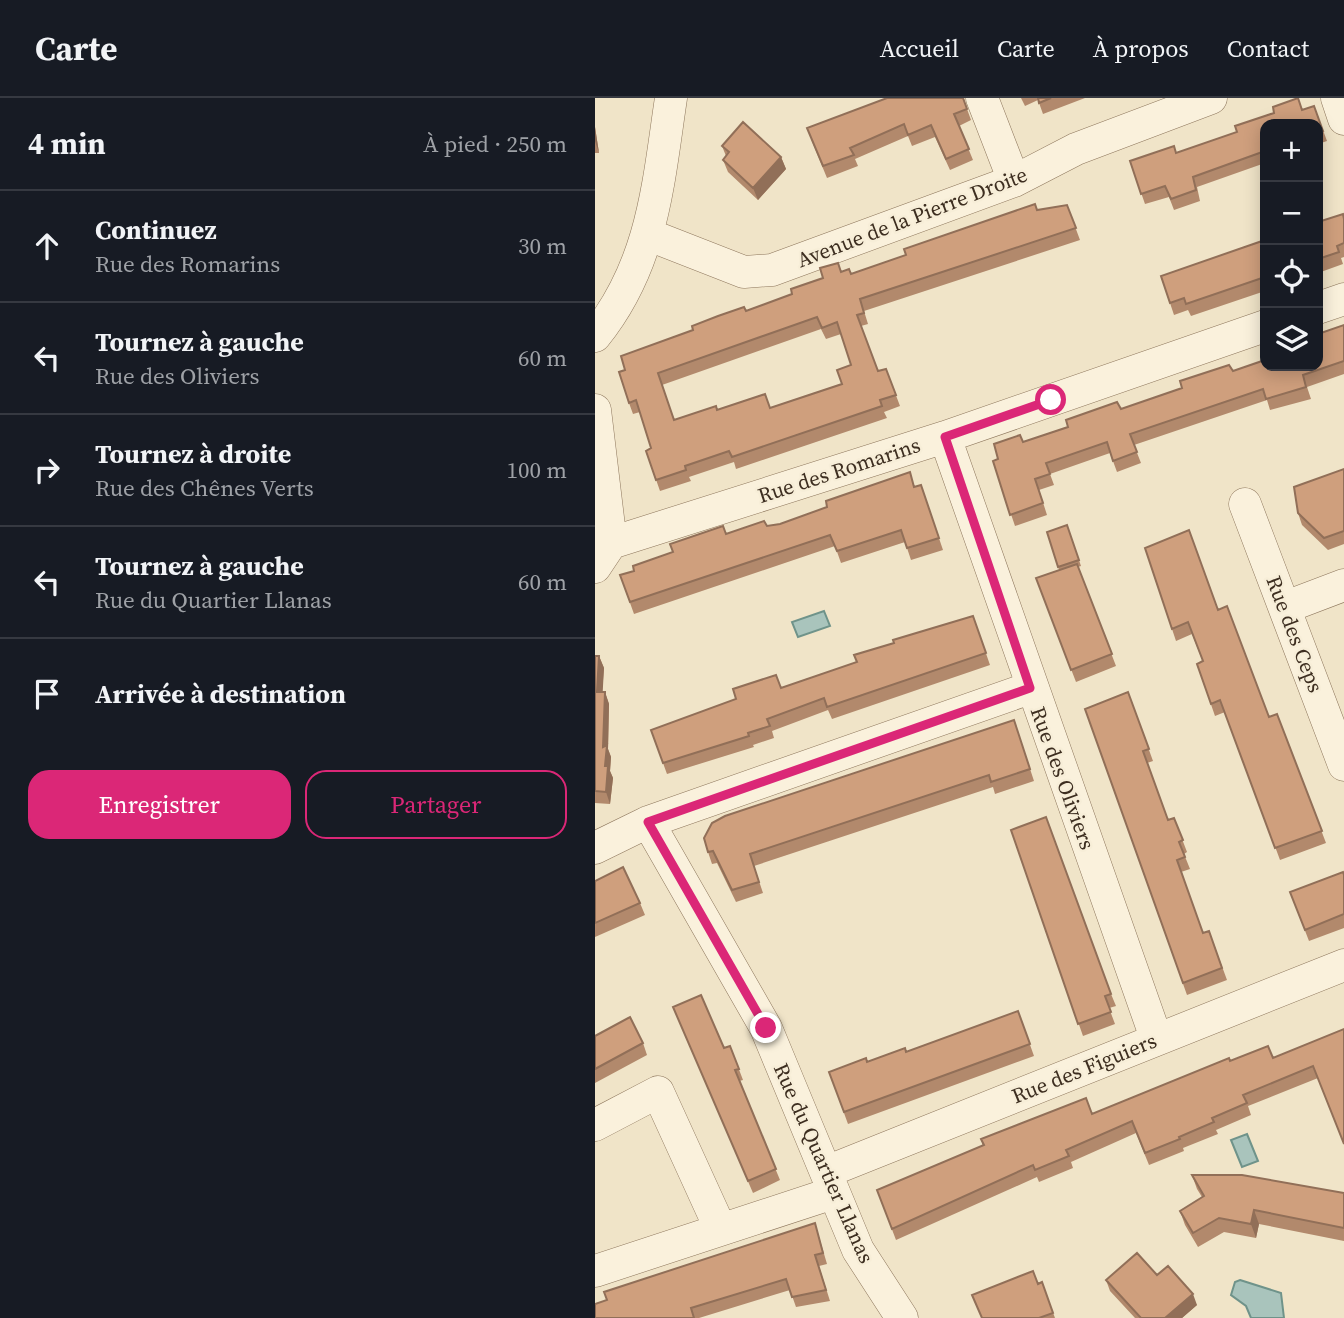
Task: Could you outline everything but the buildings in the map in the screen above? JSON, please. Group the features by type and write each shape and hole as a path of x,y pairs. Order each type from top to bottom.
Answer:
{"street":[{"path":"595,336 625,289 649,236 671,98"},
{"path":"982,98 1014,181"},
{"path":"1337,98 1344,119"},
{"name":"Avenue de la Pierre Droite","path":"649,236 744,272 772,270 1014,181 1076,149 1199,100"},
{"path":"1323,306 1344,299"},
{"name":"Rue des Romarins","path":"603,555 1260,328"},
{"path":"595,410 603,555"},
{"name":"Rue des Oliviers","path":"945,437 1030,688 1156,1038"},
{"name":"Rue des Ceps","path":"1245,504 1344,765"},
{"path":"1286,607 1344,585"},
{"path":"595,849 648,822 1030,688"},
{"name":"Rue du Quartier Llanas","path":"648,822 766,1028 858,1250 902,1318"},
{"name":"Rue des Figuiers","path":"595,1271 720,1228 1156,1038 1344,965"},
{"path":"595,1125 658,1093 720,1228"}],"water":[{"path":"824,611 830,626 798,637 792,622"},
{"path":"1247,1134 1258,1161 1242,1167 1231,1140"},
{"path":"1240,1280 1281,1293 1284,1318 1251,1318 1246,1306 1231,1295 1235,1282"}],"route":[{"path":"766,1028 648,822 1030,688 945,437 1051,400"}]}
